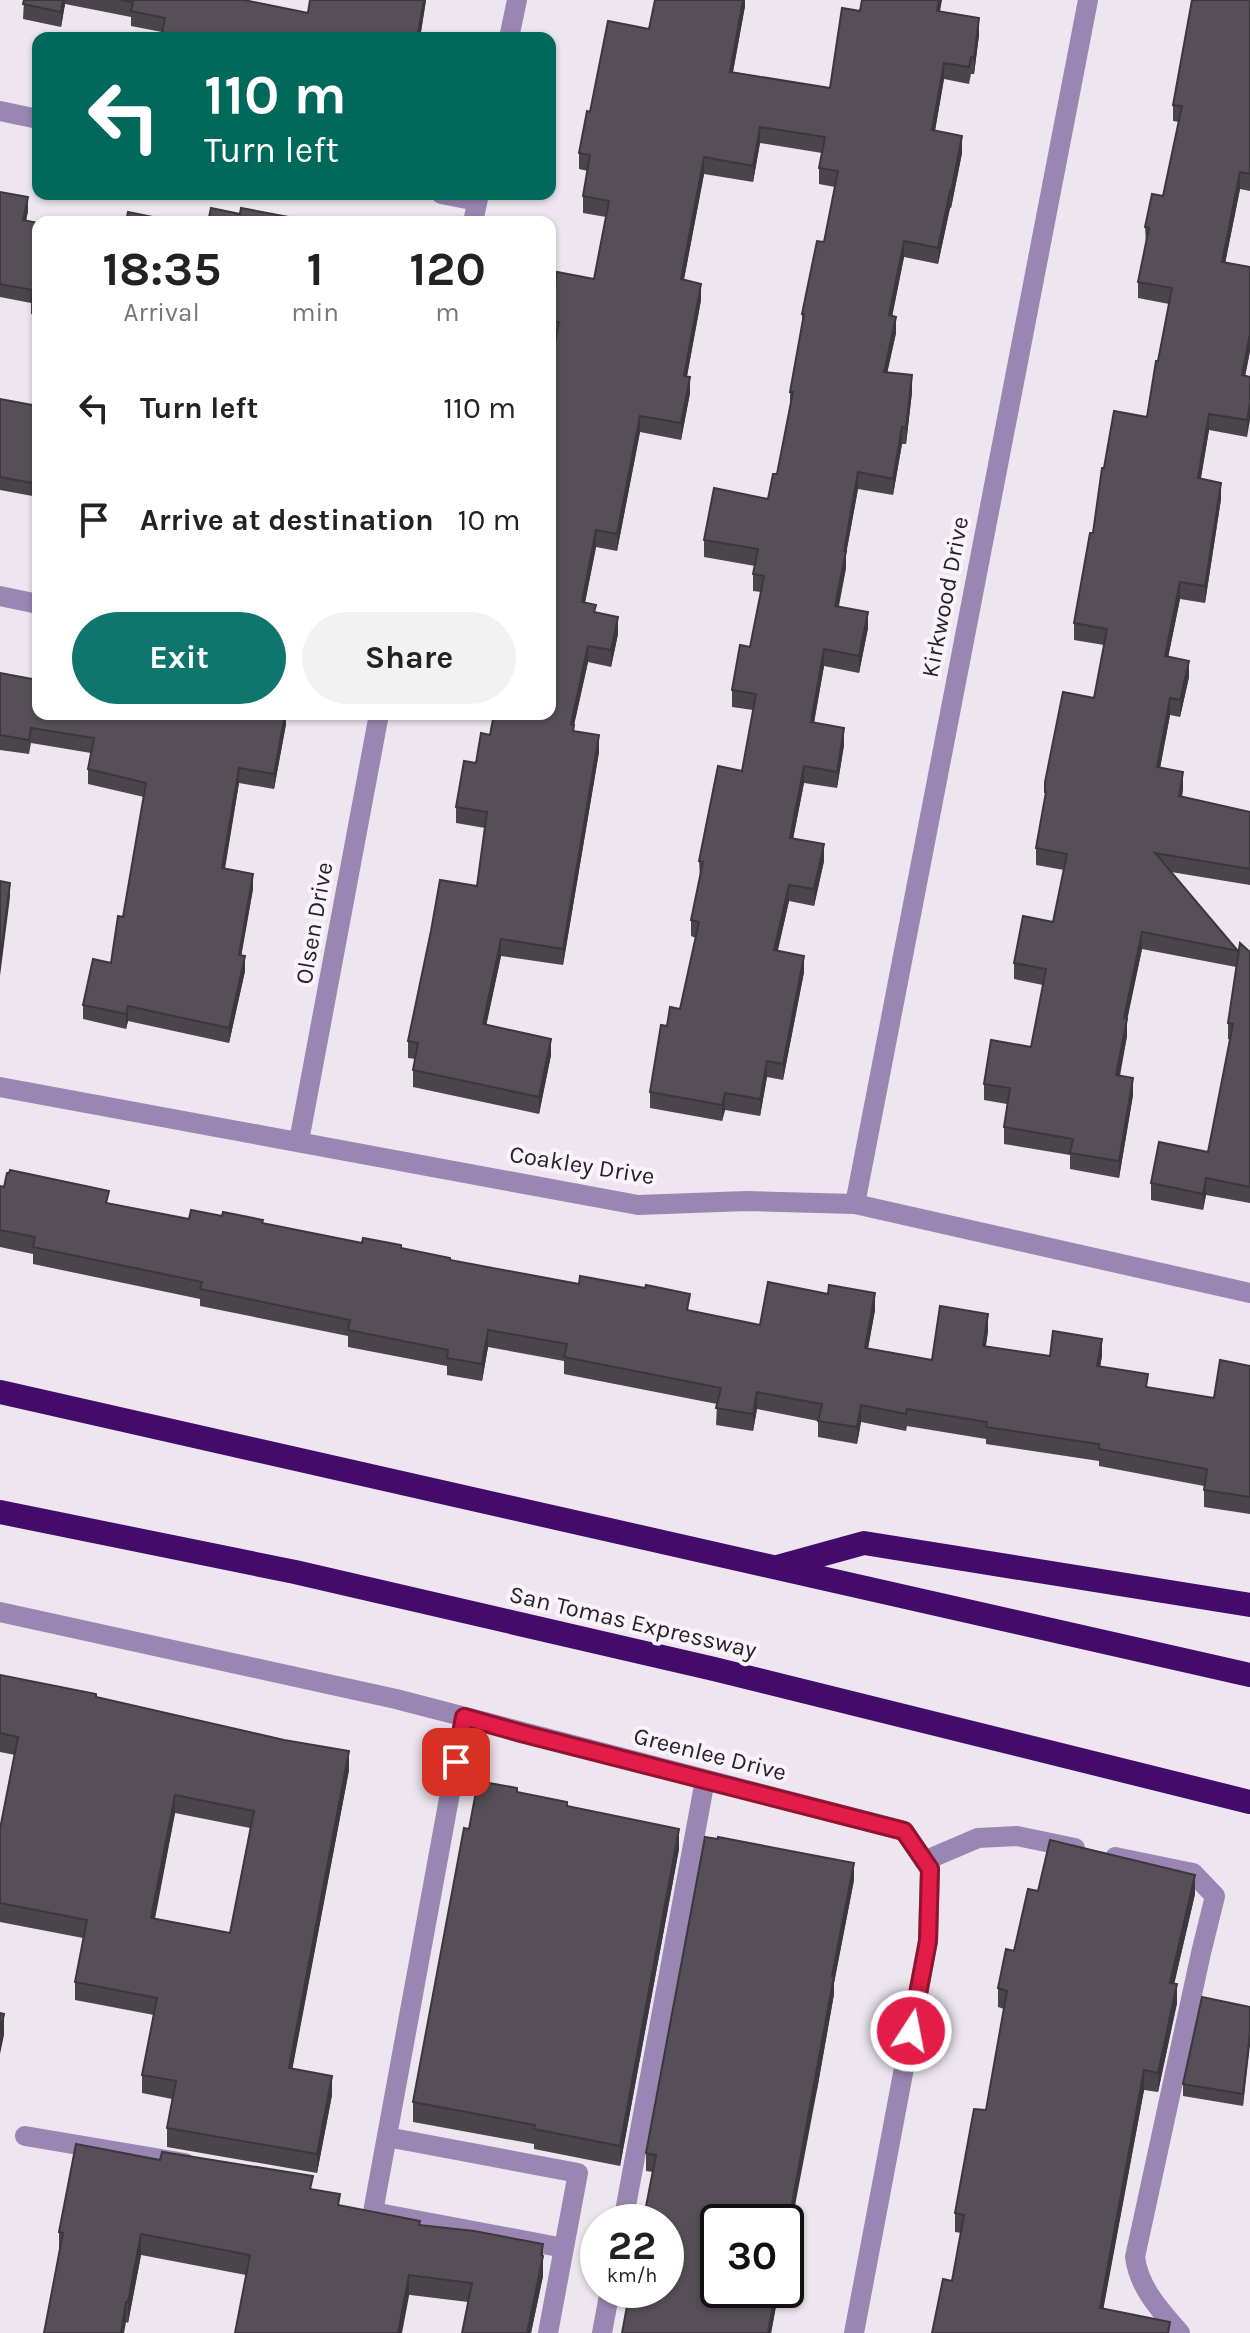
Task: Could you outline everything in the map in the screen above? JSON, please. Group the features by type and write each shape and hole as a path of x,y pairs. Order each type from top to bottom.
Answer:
{"highway":[{"path":"0,1392 1250,1675"},
{"name":"San Tomas Expressway","path":"0,1512 341,1582 714,1669 1250,1802"},
{"path":"774,1567 864,1543 1250,1605"}],"street":[{"path":"510,32 517,0"},
{"name":"Kirkwood Drive","path":"855,1204 1088,0"},
{"path":"0,111 32,118"},
{"path":"0,596 32,603"},
{"name":"Olsen Drive","path":"299,1141 378,720"},
{"name":"Coakley Drive","path":"0,1087 638,1205 747,1201 855,1204 1250,1293"},
{"name":"Greenlee Drive","path":"0,1612 396,1699 904,1831 930,1869 928,1941 854,2333"},
{"path":"464,1717 373,2212 564,2248"},
{"path":"626,2204 705,1780"},
{"path":"924,1861 978,1838 1017,1836 1193,1873 1215,1896 1135,2257 1137,2273 1152,2300 1180,2333"},
{"path":"25,2136 206,2166"},
{"path":"387,2137 578,2173 548,2333"},
{"path":"602,2333 607,2308"}],"building":[{"path":"24,0 63,0 61,12 23,4"},
{"path":"120,0 244,0 308,13 310,0 424,0 418,32 162,32 165,18 131,11 133,2"},
{"path":"655,0 743,0 730,72 830,88 842,8 860,11 862,0 939,0 937,11 979,18 974,58 971,57 969,67 944,63 932,130 962,136 938,248 904,241 889,315 896,317 884,372 912,375 906,428 902,427 893,479 858,472 835,606 868,612 859,656 824,649 811,722 844,728 837,772 804,766 790,838 824,844 814,889 789,885 774,950 804,956 783,1064 767,1061 760,1099 725,1093 722,1105 650,1092 661,1025 667,1026 670,1007 680,1009 699,922 691,920 718,766 742,771 756,694 732,690 740,645 750,647 764,576 753,574 758,549 704,540 714,488 768,499 773,474 777,474 793,392 790,392 802,314 817,241 824,242 838,171 819,168 825,137 760,127 753,166 704,157 681,279 701,284 684,376 690,377 681,423 640,416 617,534 596,530 582,602 596,605 594,612 618,617 611,650 588,646 571,724 574,725 573,731 599,735 563,949 501,939 483,1024 551,1039 539,1097 413,1070 418,1043 408,1041 440,880 477,886 487,812 456,807 464,761 476,763 481,733 490,735 493,720 556,720 556,338 559,322 556,322 556,278 557,272 594,279 609,201 583,196 590,155 579,153 608,21 649,29"},
{"path":"1192,0 1250,0 1250,174 1240,172 1222,262 1250,267 1250,334 1242,375 1250,377 1250,403 1247,420 1209,414 1198,478 1221,483 1205,586 1180,582 1165,656 1189,661 1180,700 1170,698 1157,767 1183,772 1179,796 1250,812 1250,869 1155,853 1238,951 1142,932 1116,1075 1133,1078 1119,1161 1070,1153 1073,1139 1004,1127 1010,1088 984,1084 991,1040 1031,1047 1046,969 1014,963 1023,916 1053,922 1067,854 1036,848 1063,692 1094,698 1107,629 1074,623 1090,533 1093,533 1102,468 1114,411 1147,417 1172,288 1138,282 1152,194 1163,196 1182,106 1173,105"},
{"path":"0,192 28,197 23,220 32,222 32,290 0,284"},
{"path":"211,208 240,214 241,208 283,216 209,216"},
{"path":"128,212 148,216 127,216"},
{"path":"0,399 32,405 32,483 0,477"},
{"path":"0,673 32,679 32,720 284,720 274,774 239,768 222,868 253,874 239,955 245,956 229,1028 128,1006 126,1014 83,1005 93,959 111,963 118,916 123,917 146,783 88,769 94,738 31,728 29,740 0,735"},
{"path":"0,881 10,883 0,961"},
{"path":"1240,943 1250,952 1250,1187 1206,1178 1203,1194 1151,1183 1159,1142 1208,1152 1233,1024 1228,1023"},
{"path":"10,1170 109,1191 106,1203 189,1219 191,1210 222,1216 223,1212 263,1220 262,1223 362,1243 363,1238 401,1245 401,1248 450,1260 579,1284 580,1276 690,1294 687,1310 760,1325 768,1282 828,1294 829,1285 875,1293 865,1348 932,1360 940,1306 988,1314 983,1346 1050,1356 1053,1331 1102,1339 1097,1366 1148,1374 1146,1387 1214,1398 1220,1360 1250,1366 1250,1497 1204,1490 1207,1469 1099,1449 1099,1444 986,1427 987,1422 907,1409 906,1414 861,1405 857,1427 818,1421 822,1404 757,1392 753,1414 716,1408 721,1388 564,1357 567,1344 488,1330 482,1364 447,1358 448,1350 348,1330 350,1320 200,1289 202,1282 33,1247 35,1237 0,1230 0,1186 4,1187"},
{"path":"0,1675 96,1694 96,1697 284,1740 349,1751 289,2068 332,2076 317,2154 167,2128 176,2081 142,2075 157,1998 75,1982 87,1920 0,1903 0,1829 18,1737 0,1733","holes":["175,1795 254,1811 230,1933 151,1918"]},
{"path":"478,1781 567,1802 567,1806 679,1829 620,2146 534,2129 535,2125 413,2102 464,1828 469,1829"},
{"path":"705,1837 854,1863 792,2204 700,2204 700,2308 773,2308 768,2333 622,2333 627,2308 684,2308 684,2204 646,2204 656,2155 646,2153"},
{"path":"1050,1840 1195,1875 1170,1983 1177,1984 1158,2073 1144,2070 1100,2308 1170,2322 1168,2333 932,2333 943,2279 952,2281 964,2215 955,2213 974,2109 986,2110 1007,1991 998,1988 1006,1949 1014,1951 1028,1889 1038,1891"},
{"path":"1202,1997 1250,2007 1243,2094 1183,2084"},
{"path":"76,2144 160,2160 162,2152 313,2176 310,2189 340,2194 338,2205 420,2221 419,2225 543,2244 527,2333 462,2333 472,2283 409,2275 398,2333 235,2333 250,2255 141,2234 121,2333 44,2333"}],"route":[{"path":"456,1762 464,1717 904,1831 930,1869 928,1941 911,2031"}]}
